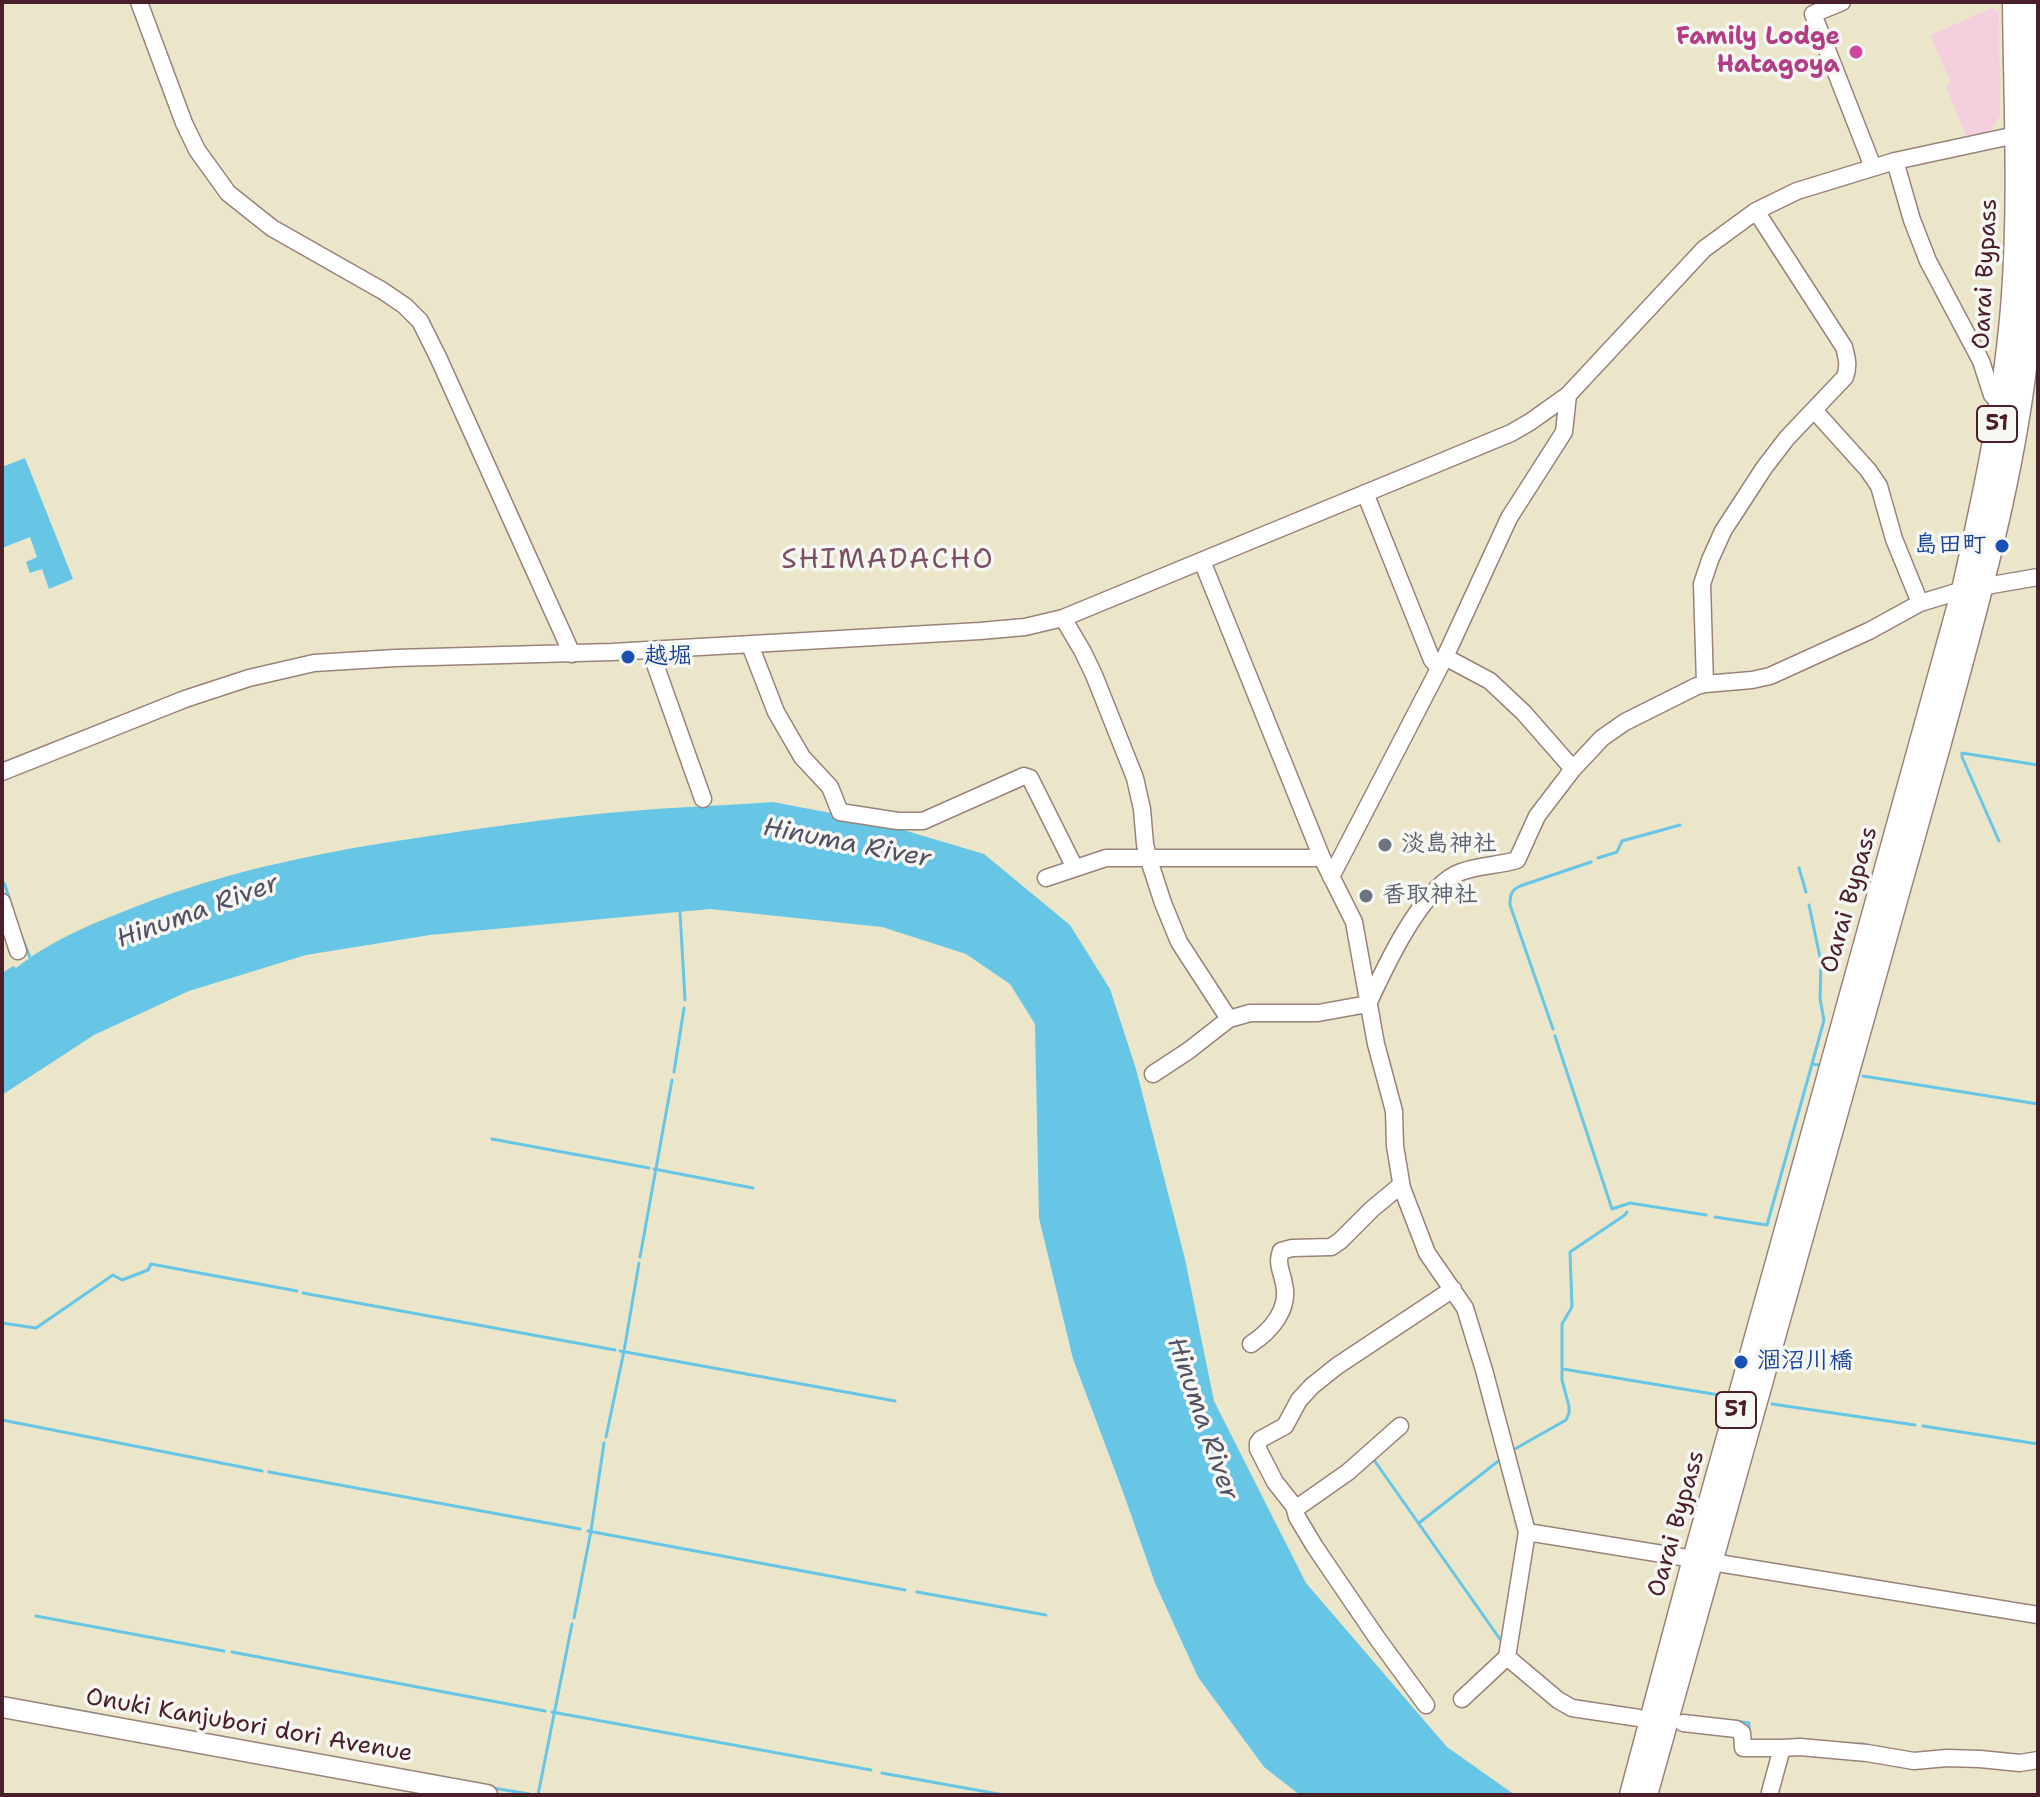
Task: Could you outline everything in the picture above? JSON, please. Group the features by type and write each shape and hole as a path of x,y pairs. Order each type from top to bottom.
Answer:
{"highway":[{"name":"Oarai Bypass","path":"1631,1795 1703,1560 1973,588 2004,487 2026,361 2034,233 2029,131 2014,2"},
{"name":"Oarai Bypass","path":"1646,1795 1703,1560 1720,1531 1973,588 2007,358 2017,218 2029,131 2034,2"}],"main road":[{"name":"Onuki Kanjubori dori Avenue","path":"6,1708 487,1795"}],"street":[{"path":"139,2 184,123 197,150 228,193 272,228 383,291 420,321 572,654"},
{"path":"1842,2 1813,14 1873,167"},
{"path":"2,772 185,699 249,678 314,663 409,657 572,654 1006,630 1063,618 1511,433 1568,395 1704,249 1756,211 1797,191 1873,167 2029,131"},
{"path":"1895,161 1928,261 1981,361 1992,395 2001,403"},
{"path":"1705,684 1702,584 1723,531 1787,438 1845,377 1848,369 1844,347 1756,211"},
{"path":"1331,877 1442,662 1509,518 1564,432 1568,395"},
{"path":"1814,410 1879,486 1894,539 1920,603"},
{"path":"1365,493 1432,660 1490,681 1573,769"},
{"path":"1202,561 1322,858 1354,922 1376,1044 1394,1111 1401,1185 1427,1253 1465,1308 1527,1532 1507,1657 1462,1699"},
{"path":"1368,1004 1396,947 1424,903 1455,874 1517,860 1537,816 1573,769 1602,738 1625,722 1705,684 1770,676 1869,631 1920,603 1973,588 2038,577"},
{"path":"1063,618 1089,663 1135,778 1148,857 1179,942 1229,1019"},
{"path":"750,645 776,712 802,757 830,787 840,812 898,821 923,821 1024,776 1030,778 1075,868"},
{"path":"650,650 703,799"},
{"path":"1046,878 1106,858 1322,858"},
{"path":"2,902 18,951"},
{"path":"1153,1074 1229,1019 1250,1013 1318,1013 1368,1004"},
{"path":"1251,1344 1272,1327 1286,1299 1279,1266 1281,1251 1331,1247 1401,1185"},
{"path":"1426,1705 1315,1547 1294,1506 1275,1482 1258,1443 1285,1426 1299,1400 1312,1386 1453,1289"},
{"path":"1294,1506 1301,1505 1348,1472 1400,1426"},
{"path":"1527,1532 2038,1615"},
{"path":"1507,1657 1572,1708 1639,1718"},
{"path":"1683,1723 1736,1729 1742,1733 1743,1748 1800,1747 1914,1761 1969,1758 2020,1763 2038,1760"},
{"path":"1771,1795 1782,1748"}],"shaded area":[{"path":"1992,8 1999,13 2000,116 1988,133 1967,138 1946,87 1951,83 1930,35"}],"water":[{"path":"25,458 73,579 49,589 42,569 30,573 26,562 37,557 30,537 2,548 2,467"},
{"name":"Hinuma River","path":"773,802 873,821 984,854 1070,925 1110,989 1136,1069 1185,1259 1214,1401 1306,1583 1447,1747 1515,1795 1300,1795 1264,1767 1198,1677 1155,1583 1073,1359 1039,1218 1035,1024 1010,984 966,954 882,927 710,909 430,935 306,955 189,991 94,1035 2,1095 2,973 13,966 16,968 75,932 140,905 244,872 315,855 387,843 597,814"}],"waterway":[{"path":"1999,841 1962,753 2038,765"},
{"path":"1598,858 1617,852 1622,841 1680,825"},
{"path":"1553,1029 1510,905 1511,896 1520,886 1591,862"},
{"path":"1799,868 1806,892"},
{"path":"2,881 12,907"},
{"path":"1809,905 1821,962 1820,999 1824,1020 1812,1064 1819,1065"},
{"path":"680,912 685,1000"},
{"path":"19,930 31,960"},
{"path":"674,1072 684,1008"},
{"path":"1555,1036 1612,1209 1630,1203 1706,1215"},
{"path":"1715,1217 1767,1225 1812,1064"},
{"path":"1863,1076 2038,1104"},
{"path":"640,1257 672,1080"},
{"path":"492,1139 649,1168"},
{"path":"654,1169 753,1188"},
{"path":"1513,1450 1566,1420 1569,1406 1562,1380 1562,1324 1572,1307 1570,1252 1627,1212"},
{"path":"606,1437 639,1263"},
{"path":"2,1323 36,1328 113,1275 122,1280 148,1270 151,1264 297,1291"},
{"path":"303,1293 615,1350"},
{"path":"620,1351 895,1401"},
{"path":"1563,1369 1719,1395"},
{"path":"1772,1404 1915,1425"},
{"path":"2,1420 262,1471"},
{"path":"1923,1426 2038,1444"},
{"path":"574,1618 604,1443"},
{"path":"1419,1523 1501,1459"},
{"path":"1374,1460 1502,1642"},
{"path":"269,1472 580,1529"},
{"path":"588,1531 905,1590"},
{"path":"917,1592 1046,1615"},
{"path":"36,1616 224,1651"},
{"path":"538,1795 572,1624"},
{"path":"232,1652 545,1711"},
{"path":"65,1708 101,1715"},
{"path":"552,1712 871,1770"},
{"path":"1736,1721 1749,1723 1749,1733"},
{"path":"1854,1744 1864,1744"},
{"path":"882,1773 1004,1795"},
{"path":"493,1788 529,1794"}],"place":[{"name":"Family Lodge Hatagoya","path":"1856,52"},
{"name":"島田町","path":"2002,546"},
{"name":"越堀","path":"628,657"},
{"name":"淡島神社","path":"1385,845"},
{"name":"香取神社","path":"1366,896"},
{"name":"涸沼川橋","path":"1741,1362"}],"district":[{"name":"SHIMADACHO","path":"888,561"}]}
